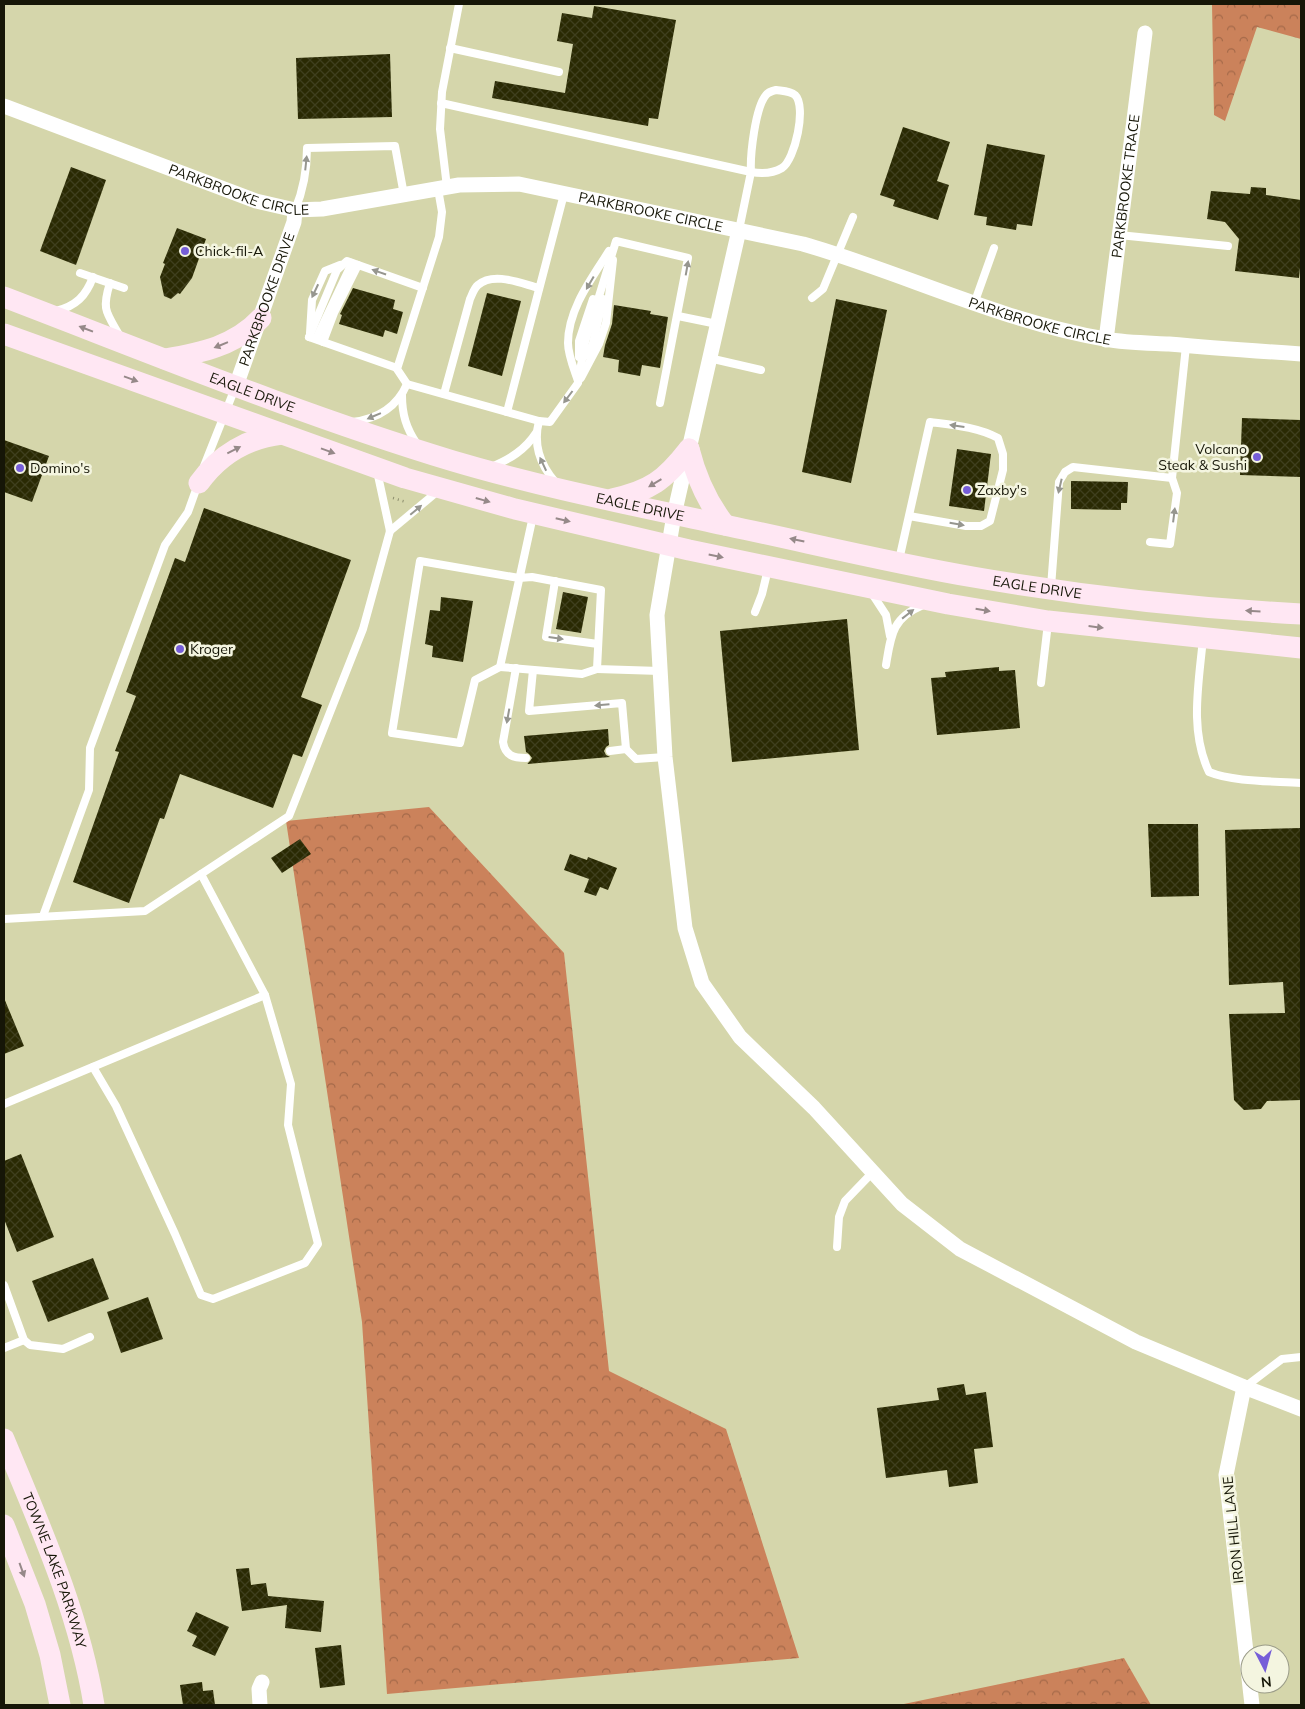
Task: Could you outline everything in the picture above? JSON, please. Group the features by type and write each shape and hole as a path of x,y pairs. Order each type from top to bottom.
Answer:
{"street":[{"name":"PARKBROOKE TRACE","path":"1106,340 1145,33"},
{"name":"PARKBROOKE CIRCLE","path":"4,106 256,201 295,210 322,209 459,185 520,184 803,244 838,254 974,304 1106,340 1301,354"},
{"name":"PARKBROOKE DRIVE","path":"236,386 294,222 295,210"},
{"path":"738,230 674,515 658,615 665,757 686,928 702,983 740,1038 814,1108 902,1204 960,1249 1136,1342 1301,1409"},
{"name":"EAGLE DRIVE","path":"4,297 236,386 423,452 562,490 898,563 1051,590 1164,604 1301,614"},
{"path":"164,359 192,355 215,348 244,334 261,318"},
{"path":"14,340 225,413 376,468 534,514 768,567 935,602 1048,621 1301,648"},
{"path":"199,482 208,470 229,452 260,438 282,434"},
{"path":"608,500 642,491 660,481 689,449"},
{"path":"689,449 701,486 717,515 725,525"},
{"path":"1251,643 1301,636"},
{"name":"IRON HILL LANE","path":"1244,1387 1226,1474 1252,1705"},
{"name":"TOWNE LAKE PARKWAY","path":"4,1440 69,1604 84,1656 94,1705"},
{"path":"4,1525 35,1604 50,1656 60,1705"},
{"path":"260,1705 259,1689 262,1682"}],"lane":[{"path":"397,368 439,237 443,188 440,129 442,103 459,4"},
{"path":"450,48 558,72"},
{"path":"442,103 751,172 770,173 783,168 794,149 800,106 796,96 788,92 776,90 767,94 762,102 750,158 751,172 738,230"},
{"path":"295,210 301,196 308,148 395,146 404,195"},
{"path":"507,412 564,194"},
{"path":"812,298 823,289 853,217"},
{"path":"1120,235 1228,246"},
{"path":"616,241 688,258 660,403"},
{"path":"578,383 585,342 616,241"},
{"path":"316,339 397,368 407,384 540,421 550,422 578,383 600,344 606,323 616,241"},
{"path":"578,383 568,344 572,316 590,282 616,241"},
{"path":"974,304 994,248"},
{"path":"316,339 312,300 325,271 352,263 422,288"},
{"path":"316,339 334,313 352,263"},
{"path":"316,339 337,270 352,263"},
{"path":"80,272 124,288"},
{"path":"45,313 64,309 78,301 88,289 93,277"},
{"path":"444,394 470,299 477,285 488,280 502,279 540,288"},
{"path":"110,283 105,301 105,309 125,344"},
{"path":"678,316 717,324"},
{"path":"1150,542 1170,544 1177,493 1172,478 1186,346"},
{"path":"709,358 761,370"},
{"path":"340,423 361,421 376,416 402,395 407,384"},
{"path":"43,916 89,790 90,748 165,546 188,512 236,386"},
{"path":"402,395 403,416 407,427 423,452"},
{"path":"484,470 521,451 530,443 540,421"},
{"path":"898,563 930,422 968,427 989,433 998,438 1003,470 990,521 981,526 966,526 909,516"},
{"path":"536,433 542,462 547,472 562,490"},
{"path":"1051,590 1059,482 1065,472 1073,467 1172,478"},
{"path":"4,919 145,911 289,816 363,630 390,531 376,468"},
{"path":"390,531 441,488"},
{"path":"500,667 534,514"},
{"path":"597,669 601,590 532,577 519,578 420,561 392,733 460,743 475,680 500,667 582,674 597,669 660,670"},
{"path":"755,612 762,594 768,567"},
{"path":"555,581 546,637 598,644"},
{"path":"865,587 886,615 890,638"},
{"path":"886,665 890,638 896,624 907,613 924,604 935,602"},
{"path":"1041,683 1048,621"},
{"path":"1203,638 1196,700 1196,725 1203,760 1209,772 1230,778 1301,783"},
{"path":"516,668 503,742 504,750 508,754 518,758 526,758"},
{"path":"533,670 529,712 622,703 626,749 636,759 665,757"},
{"path":"610,751 626,749"},
{"path":"92,1067 116,1106 201,1295 212,1299 305,1263 318,1244 288,1125 292,1084 265,995 201,874"},
{"path":"4,1104 265,995"},
{"path":"837,1248 839,1217 844,1201 872,1173"},
{"path":"4,1285 24,1340 30,1345 58,1349 90,1337"},
{"path":"4,1348 24,1340"},
{"path":"1244,1387 1282,1359 1301,1357"}],"path":[{"path":"391,498 406,502"}],"green space":[{"path":"1212,4 1301,4 1301,39 1257,27 1225,121 1214,115"},
{"path":"429,807 564,953 609,1371 726,1429 799,1658 387,1694 362,1322 286,821"},
{"path":"1124,1658 1151,1705 899,1705"}],"building":[{"path":"594,6 676,20 658,119 649,118 648,126 492,98 495,81 565,93 573,44 557,41 562,13 592,18"},
{"path":"390,54 392,117 298,119 296,58"},
{"path":"903,127 950,142 937,181 949,185 938,220 893,206 895,200 880,195"},
{"path":"987,144 1045,155 1032,226 1017,224 1016,230 986,225 987,217 974,215"},
{"path":"71,167 106,180 76,265 40,251"},
{"path":"1251,187 1266,188 1266,195 1301,200 1299,278 1235,271 1239,239 1225,222 1207,219 1211,191 1250,194"},
{"name":"Chick-fil-A","path":"177,228 206,239 192,278 180,294 178,293 171,299 164,296 160,277 165,264 163,263"},
{"path":"353,288 395,300 393,309 403,312 397,334 385,330 383,337 339,324 342,315 340,314"},
{"path":"487,293 521,301 502,376 468,366"},
{"path":"836,299 887,310 851,483 802,472"},
{"path":"614,305 651,311 650,314 668,317 660,368 642,365 640,376 618,372 619,360 603,357 612,324"},
{"path":"1242,418 1301,420 1301,477 1240,475"},
{"path":"4,440 49,456 32,502 4,492"},
{"path":"957,449 991,454 984,511 949,506"},
{"path":"1071,481 1128,482 1127,503 1121,503 1121,510 1071,509"},
{"path":"204,508 351,560 301,697 322,705 302,757 293,754 273,808 180,774 164,819 160,818 129,903 73,882 119,752 115,751 136,696 126,692 175,558 185,562"},
{"path":"563,592 588,597 581,633 556,629"},
{"path":"441,597 473,601 463,662 432,657 433,646 425,644 430,610 440,611"},
{"path":"847,619 859,750 732,762 720,631"},
{"path":"999,667 999,671 1015,670 1020,728 937,735 931,678 946,677 945,672"},
{"path":"608,729 609,745 604,751 610,757 527,764 532,758 526,752 524,736"},
{"path":"1148,824 1198,824 1199,896 1151,897"},
{"path":"1301,828 1301,1100 1267,1101 1261,1109 1244,1110 1234,1100 1229,1014 1285,1013 1283,982 1229,985 1225,830"},
{"path":"300,839 311,854 282,873 271,858"},
{"path":"570,854 587,860 588,857 617,868 608,890 600,887 596,896 584,892 589,879 564,870"},
{"path":"4,998 24,1046 4,1054"},
{"path":"21,1154 54,1237 17,1252 4,1219 4,1161"},
{"path":"93,1258 109,1299 48,1322 32,1281"},
{"path":"148,1297 163,1339 121,1353 107,1312"},
{"path":"964,1384 966,1395 986,1392 993,1447 974,1449 978,1483 949,1487 947,1470 886,1478 877,1408 939,1400 937,1388"},
{"path":"249,1568 251,1585 266,1583 268,1596 324,1601 321,1632 285,1628 287,1605 242,1611 236,1569"},
{"path":"196,1612 229,1627 215,1656 192,1646 197,1636 187,1631"},
{"path":"341,1645 345,1685 320,1688 315,1648"},
{"path":"202,1682 203,1691 213,1690 215,1705 183,1705 180,1685"}],"place":[{"name":"Chick-fil-A","path":"185,251"},
{"name":"Volcano Steak & Sushi","path":"1257,457"},
{"name":"Domino's","path":"20,468"},
{"name":"Zaxby's","path":"967,490"},
{"name":"Kroger","path":"180,649"}]}
